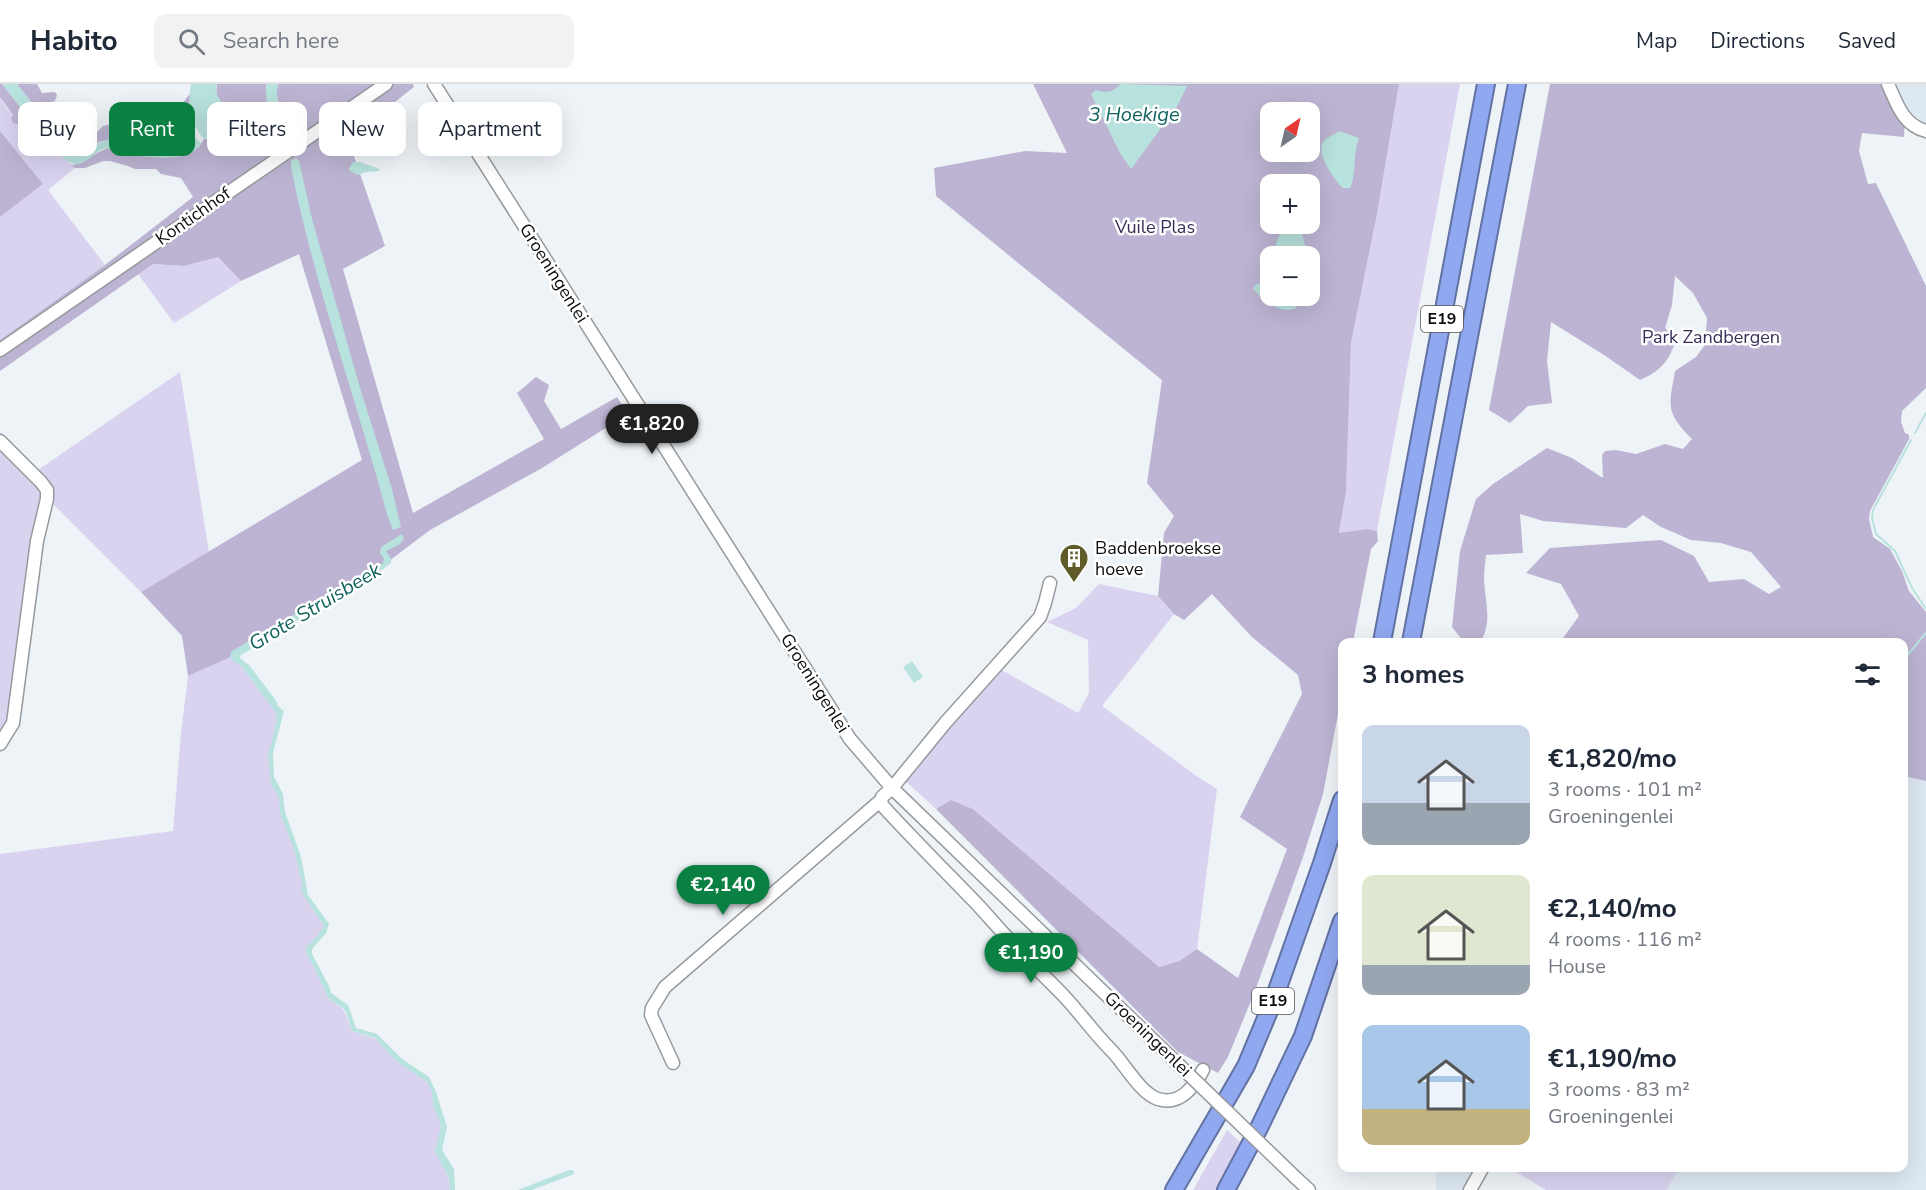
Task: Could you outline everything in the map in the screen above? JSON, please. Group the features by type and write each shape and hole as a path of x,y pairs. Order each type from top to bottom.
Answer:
{"highway":[{"name":"E19","path":"1383,638 1486,84"},
{"name":"E19","path":"1412,638 1517,84"},
{"name":"E19","path":"1174,1190 1246,1066 1278,988 1338,812"},
{"name":"E19","path":"1226,1190 1303,1036 1338,933"}],"street":[{"name":"Kontichhof","path":"0,350 386,84"},
{"name":"Groeningenlei","path":"434,84 850,739 892,788 1309,1190"},
{"path":"1888,84 1905,120 1916,128 1926,131"},
{"path":"0,441 41,482 46,490 47,499 37,541 12,723 0,744"},
{"path":"673,1063 651,1015 652,1008 665,987 880,801 946,722 1040,617 1046,603 1050,583"},
{"path":"880,801 904,830 1063,994 1096,1035 1155,1098 1164,1101 1187,1093 1195,1085 1203,1070"},
{"path":"1470,1190 1480,1172"}],"shaded area":[{"path":"1399,84 1460,84 1377,531 1368,529 1339,534 1346,492 1351,343 1377,214"},
{"path":"1892,84 1926,84 1926,124 1916,119 1901,103"},
{"path":"0,97 8,110 18,119 18,153 0,131"},
{"path":"20,156 61,156 75,168 48,190 105,265 0,340 0,217 43,184"},
{"path":"218,257 241,281 174,323 138,274 153,264 184,266"},
{"path":"180,372 209,552 141,592 48,499 13,723 0,744 0,432 38,470"},
{"path":"1099,584 1158,596 1174,614 1102,706 1217,789 1197,949 1179,961 1159,967 973,809 951,800 936,809 901,777 996,667 1078,713 1089,693 1088,640 1047,622 1076,608"},
{"path":"233,656 280,712 271,754 272,776 282,795 282,812 294,843 306,896 326,928 308,950 329,999 345,1012 352,1031 379,1040 396,1061 424,1078 431,1087 441,1125 436,1152 449,1179 450,1190 0,1190 0,854 173,831 188,676"},
{"path":"1908,777 1926,781 1926,1190 1667,1190 1677,1172 1908,1172"},
{"path":"1227,1130 1242,1144 1217,1190 1193,1190"},
{"path":"1436,1172 1477,1172 1466,1190 1436,1190"},
{"path":"1516,1172 1677,1172 1667,1190 1546,1190"}],"green space":[{"path":"0,84 2,84 18,104 18,124 13,123 11,118 13,115 0,97"},
{"path":"17,84 37,84 42,93 55,92 57,95 55,101 52,102 31,102"},
{"path":"217,84 267,84 269,102 221,102 216,94"},
{"path":"278,84 413,84 414,87 395,102 319,102 319,156 354,156 385,246 343,269 413,513 544,439 517,393 536,377 549,385 544,401 561,429 617,397 628,414 542,468 430,530 389,561 233,656 188,676 182,636 141,592 362,460 299,254 241,281 218,257 184,266 153,264 0,371 0,340 105,265 193,197 181,178 161,174 156,169 135,169 110,161 103,161 85,168 75,168 70,164 74,165 91,156 97,156 97,153 107,148 109,156 195,156 195,149 204,139 207,139 207,156 307,156 307,102 278,102"},
{"name":"Vuile Plas","path":"1033,84 1399,84 1377,214 1351,343 1346,492 1339,533 1368,529 1377,531 1378,541 1371,549 1354,638 1338,638 1338,714 1323,794 1255,991 1228,1057 1218,1073 1178,1052 936,809 951,800 973,809 1159,967 1179,961 1197,949 1238,978 1287,849 1240,817 1302,694 1298,675 1252,637 1212,594 1184,620 1174,614 1158,596 1164,533 1174,516 1147,483 1162,380 936,196 934,168 1025,151 1067,153"},
{"name":"Park Zandbergen","path":"1550,84 1888,84 1905,120 1904,137 1862,133 1859,151 1868,184 1876,183 1926,286 1926,388 1902,411 1901,422 1909,439 1870,511 1869,519 1873,537 1890,549 1902,571 1909,591 1926,612 1926,781 1908,777 1908,638 1563,638 1579,616 1561,584 1526,573 1550,548 1661,540 1694,556 1709,582 1744,579 1769,594 1781,587 1751,552 1721,543 1691,540 1661,527 1643,515 1626,528 1543,521 1520,514 1523,553 1486,555 1484,580 1487,620 1482,638 1461,638 1452,627 1460,551 1476,499 1493,484 1547,448 1572,458 1603,478 1602,455 1605,451 1616,450 1636,454 1665,444 1683,449 1692,439 1673,415 1671,393 1675,371 1696,357 1705,345 1707,318 1693,293 1675,276 1672,305 1665,328 1676,339 1668,359 1654,373 1640,380 1551,322 1547,361 1552,403 1528,406 1510,423 1489,410"},
{"path":"190,94 190,102 184,102"},
{"path":"109,125 109,141 97,144 97,132 103,126"},
{"path":"0,131 43,184 0,217"}],"water":[{"path":"2,84 17,84 31,102 18,103"},
{"path":"191,84 217,84 217,95 221,102 207,102 207,138 204,139 196,127 195,102 189,102"},
{"path":"267,84 278,84 278,102 267,102"},
{"name":"3 Hoekige","path":"1120,84 1187,86 1178,105 1131,169 1120,153 1091,94 1096,90 1112,91"},
{"path":"1339,131 1359,138 1350,188 1343,188 1335,179 1322,153 1321,147 1324,140"},
{"path":"195,137 201,143 195,150"},
{"path":"109,141 109,149 97,153 97,144"},
{"path":"92,156 82,163 75,164 62,157"},
{"path":"143,156 184,156 171,158"},
{"path":"296,158 299,161 312,219 360,388 392,489 401,527 393,530 311,254 291,167 291,161"},
{"path":"353,162 380,169 358,175 349,169"},
{"path":"1280,234 1302,234 1305,246 1276,246"},
{"path":"1260,283 1260,295 1253,289 1256,284"},
{"path":"1275,306 1297,306 1295,309 1289,310"},
{"name":"Grote Struisbeek","path":"402,534 404,538 400,544 386,551 391,563 378,573 354,585 241,655 240,658 249,665 284,711 273,753 274,777 283,794 285,812 301,857 308,895 329,924 326,933 312,949 312,954 331,993 348,1005 356,1028 377,1034 402,1059 429,1077 447,1127 442,1150 454,1169 455,1190 450,1190 449,1178 435,1152 441,1125 427,1082 396,1061 375,1038 352,1031 347,1014 344,1009 328,998 306,954 306,947 324,926 302,893 295,852 280,813 279,797 271,784 268,757 277,719 276,713 243,668 230,656 232,651 383,563 381,547"},
{"path":"912,661 923,677 914,683 903,667"},
{"path":"573,1170 574,1174 532,1190 518,1190"}],"waterway":[{"path":"1915,433 1926,413"},
{"path":"1911,440 1873,510 1872,518 1876,534 1895,551 1912,588 1926,609"},
{"path":"1908,654 1926,633"}],"place":[{"name":"Baddenbroekse hoeve","path":"1074,584"}]}
